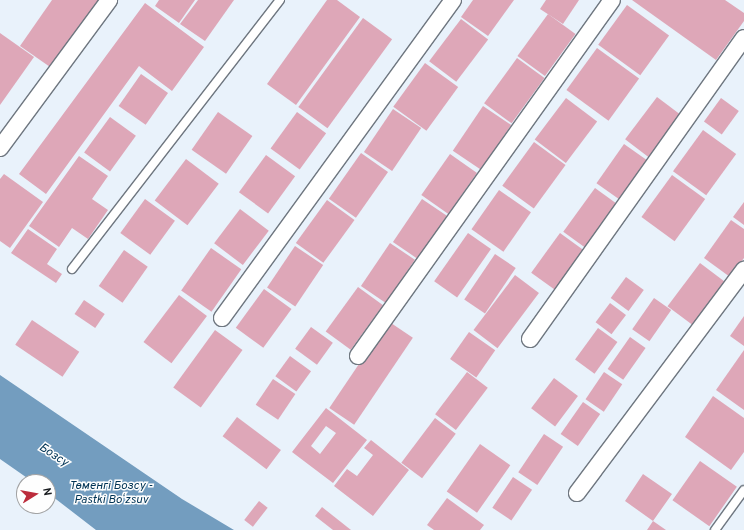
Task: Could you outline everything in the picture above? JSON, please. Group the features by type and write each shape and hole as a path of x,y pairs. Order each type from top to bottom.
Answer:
{"street":[{"path":"0,148 109,0"},
{"path":"222,318 453,0"},
{"path":"358,356 612,0"},
{"path":"530,339 744,38"},
{"path":"577,494 744,270"}],"lane":[{"path":"72,270 280,0"},
{"path":"715,530 744,490"}],"water":[{"name":"Төменгі Бозсу - Pastki Boʻzsuv","path":"0,375 182,499 234,530 96,530 56,499 56,474 22,474 0,459"}],"building":[{"path":"52,0 102,0 53,69 20,46"},
{"path":"159,0 195,0 179,23 155,6"},
{"path":"198,0 234,0 205,41 180,24"},
{"path":"327,0 337,0 360,17 296,105 267,84"},
{"path":"473,0 514,0 488,36 461,17"},
{"path":"546,0 579,0 563,24 540,9"},
{"path":"632,0 725,0 744,13 744,21 716,60"},
{"path":"145,3 204,47 172,91 139,66 46,194 19,174"},
{"path":"627,5 669,36 640,75 598,45"},
{"path":"548,14 576,34 545,76 517,56"},
{"path":"363,18 392,39 327,128 298,107"},
{"path":"461,19 488,39 456,82 429,61"},
{"path":"0,33 34,57 0,105"},
{"path":"597,48 639,79 609,121 566,90"},
{"path":"517,58 545,78 512,123 484,103"},
{"path":"425,63 458,87 426,131 393,107"},
{"path":"141,74 168,93 146,125 119,106"},
{"path":"657,97 681,115 649,157 625,139"},
{"path":"566,98 597,121 566,163 535,140"},
{"path":"721,98 739,111 722,134 704,121"},
{"path":"483,106 511,125 481,170 453,151"},
{"path":"393,109 421,128 392,171 364,152"},
{"path":"218,112 252,136 226,174 192,150"},
{"path":"297,112 326,133 300,170 271,148"},
{"path":"110,117 136,136 110,171 84,153"},
{"path":"703,130 736,154 706,195 673,171"},
{"path":"534,142 566,165 534,209 502,186"},
{"path":"624,144 648,161 620,200 596,183"},
{"path":"361,153 388,172 356,218 329,199"},
{"path":"450,154 477,173 448,214 421,195"},
{"path":"266,155 295,176 268,213 239,192"},
{"path":"79,156 108,176 92,199 108,210 88,239 72,228 59,247 29,226"},
{"path":"186,159 219,184 187,225 155,201"},
{"path":"4,174 43,202 10,248 0,241 0,179"},
{"path":"672,175 705,199 675,241 641,217"},
{"path":"595,188 618,205 587,249 563,232"},
{"path":"499,190 531,212 503,252 471,229"},
{"path":"145,199 175,221 150,255 120,233"},
{"path":"422,199 447,216 418,259 393,242"},
{"path":"327,200 355,220 323,263 296,243"},
{"path":"744,202 744,225 733,217"},
{"path":"240,209 269,231 243,265 214,243"},
{"path":"731,220 744,229 744,258 730,277 704,258"},
{"path":"28,229 57,249 47,264 62,274 56,283 11,253"},
{"path":"468,233 491,249 457,297 434,281"},
{"path":"560,233 585,251 556,291 531,273"},
{"path":"390,243 415,260 386,303 361,286"},
{"path":"295,246 323,265 295,306 267,287"},
{"path":"211,248 241,269 211,312 181,291"},
{"path":"124,250 148,267 123,303 99,286"},
{"path":"495,254 516,268 485,314 464,300"},
{"path":"700,263 727,283 695,327 668,306"},
{"path":"515,275 539,293 497,348 473,330"},
{"path":"626,277 644,290 629,311 611,298"},
{"path":"358,287 383,305 351,350 326,331"},
{"path":"264,289 292,309 263,348 236,328"},
{"path":"179,295 207,316 171,363 143,342"},
{"path":"654,298 671,310 649,341 632,329"},
{"path":"84,300 105,314 95,328 74,314"},
{"path":"610,303 626,315 612,334 596,322"},
{"path":"744,316 744,346 730,336"},
{"path":"32,320 79,352 62,377 15,345"},
{"path":"388,321 413,338 354,425 329,408"},
{"path":"311,327 333,343 317,365 295,349"},
{"path":"598,328 617,342 594,374 575,360"},
{"path":"215,330 243,350 201,407 173,387"},
{"path":"469,332 495,350 476,377 450,359"},
{"path":"630,337 646,348 623,380 608,369"},
{"path":"744,350 744,410 716,390"},
{"path":"290,356 311,371 296,392 275,376"},
{"path":"467,372 488,388 456,430 435,414"},
{"path":"604,372 622,384 604,412 586,399"},
{"path":"554,378 578,396 555,426 531,408"},
{"path":"273,379 295,394 278,420 256,405"},
{"path":"713,396 744,418 744,452 731,470 685,437"},
{"path":"583,402 600,414 578,446 561,434"},
{"path":"326,408 367,440 333,483 292,452","holes":["326,426 336,433 320,454 311,446"]},
{"path":"237,417 281,450 266,469 223,436"},
{"path":"435,418 456,434 422,478 401,463"},
{"path":"544,434 563,447 537,485 518,472"},
{"path":"371,440 409,470 373,516 334,486 347,469 357,476 373,455 364,448"},
{"path":"480,444 510,465 477,513 447,492"},
{"path":"700,461 737,487 709,526 672,500"},
{"path":"643,474 672,494 653,521 625,501"},
{"path":"513,477 532,490 511,521 492,508"},
{"path":"447,498 484,525 480,530 434,530 427,525"},
{"path":"259,501 268,508 253,527 244,520"},
{"path":"322,507 351,530 333,530 315,516"},
{"path":"653,521 666,530 647,530"}],"water label":[{"name":"Бозсу","path":"53,456"}]}
